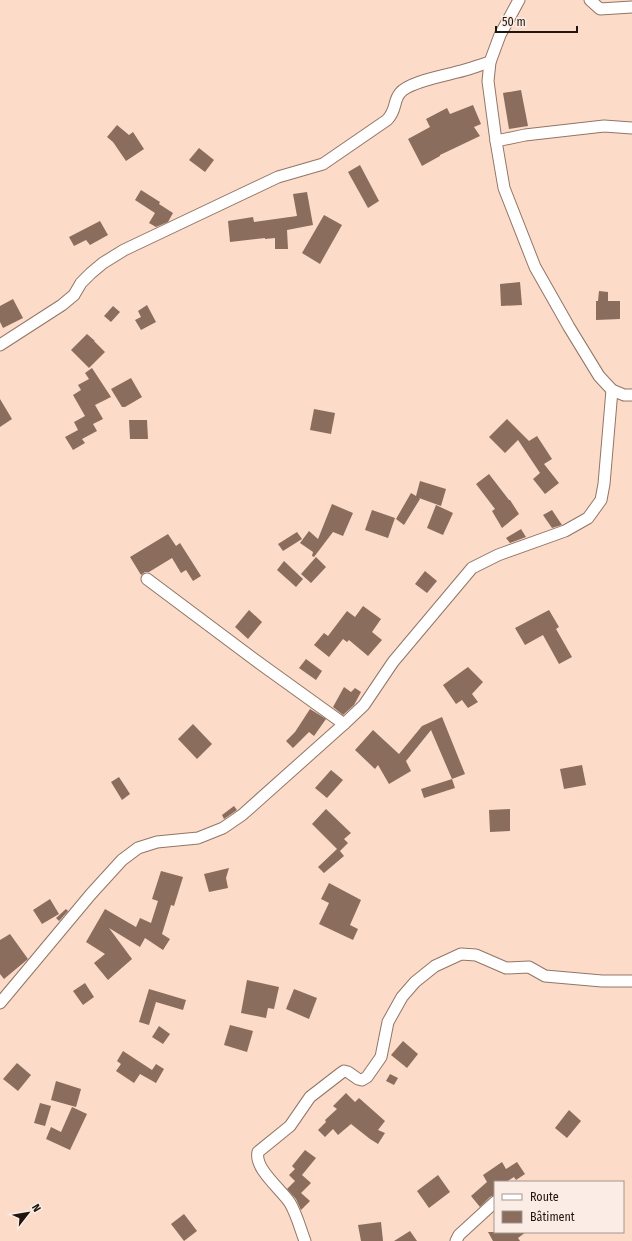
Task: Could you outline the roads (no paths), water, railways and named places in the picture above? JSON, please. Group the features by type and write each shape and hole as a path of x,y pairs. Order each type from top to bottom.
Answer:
{"street":[{"path":"519,0 500,35 490,62 488,81 504,188 536,267 569,327 599,376 612,390 624,395 632,395"},
{"path":"590,0 600,9 632,8"},
{"path":"0,345 62,306 74,295 81,283 91,273 103,263 124,250 278,177 323,164 387,120 394,112 400,92 406,88 436,77 490,62"},
{"path":"496,141 525,135 604,126 632,128"},
{"path":"0,1003 91,894 122,860 138,848 157,842 198,838 223,828 242,815 344,724 364,705 393,662 472,568 498,554 565,531 588,518 600,500 604,484 612,390"},
{"path":"147,579 344,724"},
{"path":"305,1241 295,1212 289,1201 271,1180 258,1161 258,1152 290,1126 310,1096 341,1073 344,1071 348,1072 358,1080 362,1080 367,1077 381,1057 388,1022 402,997 415,982 435,966 460,954 476,955 506,968 529,967 545,976 602,981 632,981"},
{"path":"456,1241 459,1235 494,1203"}]}
